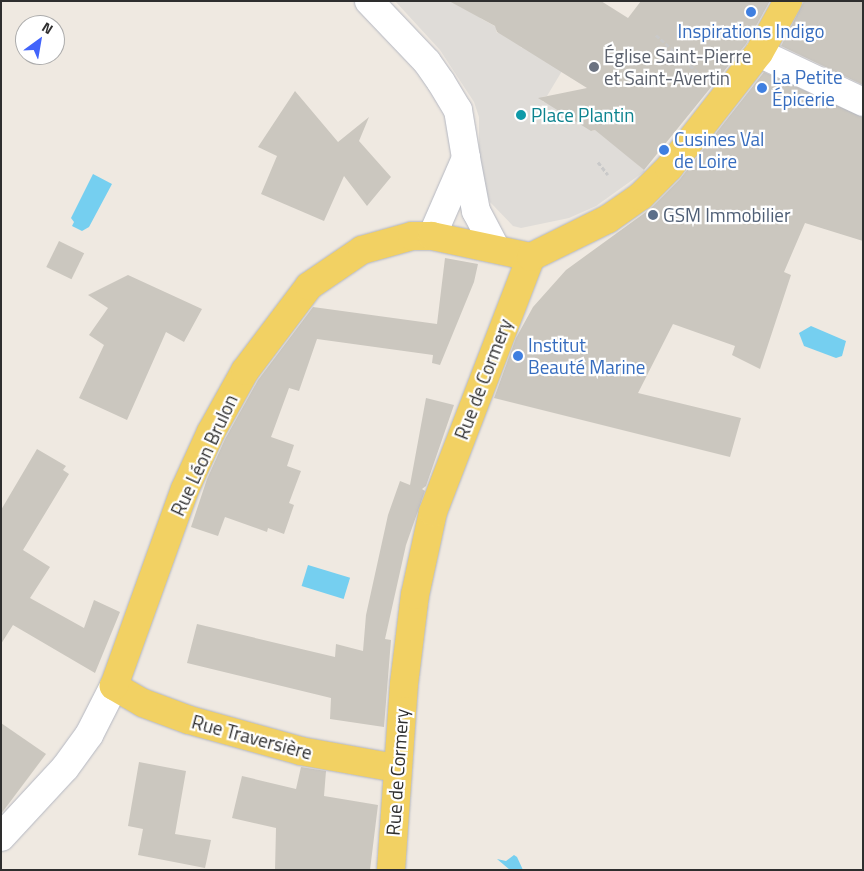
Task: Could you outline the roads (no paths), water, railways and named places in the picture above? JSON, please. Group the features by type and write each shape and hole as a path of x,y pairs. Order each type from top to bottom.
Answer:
{"main road":[{"path":"530,257 608,219 642,196 669,168 759,53 788,1"},
{"name":"Rue Léon Brulon","path":"114,686 185,489 211,432 250,364 309,286 344,259 388,242 432,236 495,247 530,257"},
{"name":"Rue de Cormery","path":"391,870 396,768 415,595 433,512 530,257"},
{"name":"Rue Traversière","path":"114,686 143,703 189,720 301,751 396,768"}],"street":[{"path":"369,1 427,62 458,110 476,211 495,247"},
{"path":"759,53 863,102"},
{"path":"432,236 466,158"},
{"name":"Rue Léon Brulon","path":"1,837 65,768 89,735 114,686"}],"water":[{"path":"93,174 112,184 89,227 82,231 72,226 74,222 71,218"},
{"path":"811,326 846,341 842,356 836,358 804,346 799,333"},
{"path":"308,565 350,578 344,599 302,586"},
{"path":"514,855 517,857 523,870 510,870 497,859 506,861"}],"place":[{"name":"Inspirations Indigo","path":"751,12"},
{"name":"Église Saint-Pierre et Saint-Avertin","path":"594,67"},
{"name":"La Petite Épicerie","path":"762,88"},
{"name":"Place Plantin","path":"521,115"},
{"name":"Cusines Val de Loire","path":"664,150"},
{"name":"GSM Immobilier","path":"653,215"},
{"name":"Institut Beauté Marine","path":"518,356"}]}
